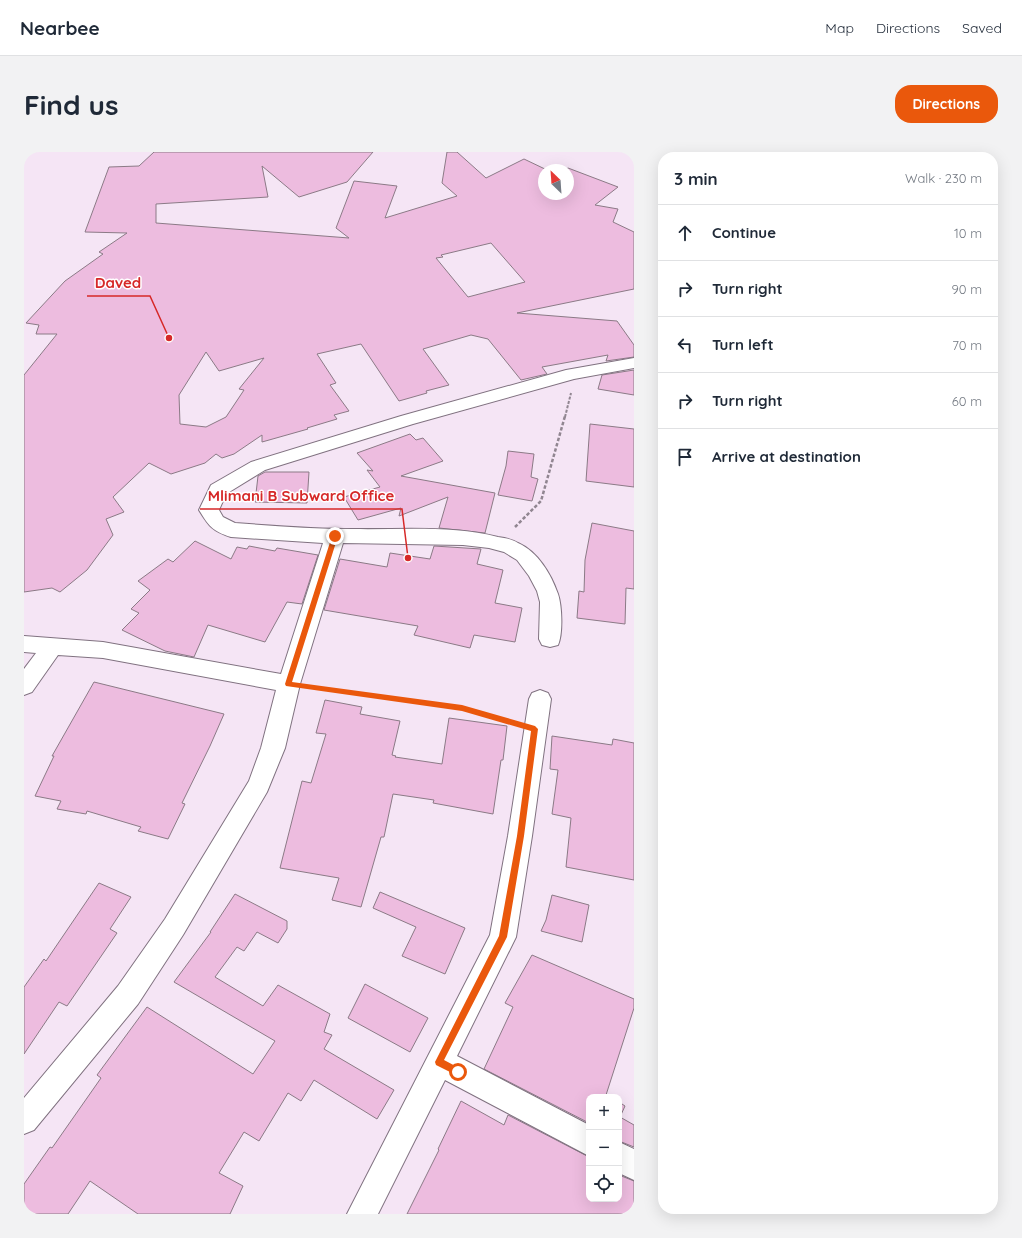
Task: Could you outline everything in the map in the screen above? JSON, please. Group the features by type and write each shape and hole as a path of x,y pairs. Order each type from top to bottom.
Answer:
{"street":[{"path":"550,639 550,601 543,583 524,555 510,546 499,543 444,537 335,536 231,530 216,522 209,510 218,490 258,466 407,420 572,374 634,363"},
{"path":"24,1120 128,995 183,913 259,785 273,748 288,684 335,536"},
{"path":"24,644 103,650 288,684"},
{"path":"24,686 52,646"},
{"path":"362,1214 503,937 520,836 540,699"},
{"path":"439,1062 586,1139"},
{"path":"622,1159 634,1165"}],"path":[{"path":"499,543 541,501 551,470 572,390 572,374"},
{"path":"288,684 462,708 535,729"}],"building":[{"path":"154,152 373,152 347,182 299,197 262,166 268,197 156,204 156,223 349,238 336,228 354,181 397,186 385,218 457,196 442,183 447,152 457,152 486,178 524,159 538,166 538,200 574,200 574,170 618,187 595,205 618,209 613,222 634,232 634,289 517,313 617,321 634,345 634,357 606,361 608,355 542,367 547,374 521,380 488,339 471,335 423,349 449,385 426,391 427,393 399,401 361,344 317,354 336,383 330,385 349,411 334,415 337,419 262,442 262,435 234,454 222,458 216,454 205,463 171,474 149,463 113,497 124,512 106,519 113,535 87,570 60,592 52,588 24,592 24,375 57,334 36,334 39,325 26,323 65,281 103,254 99,252 127,233 85,232 109,167 139,166","holes":["491,243 525,282 468,297 436,258 443,257 441,255","206,352 219,371 264,358 239,389 244,390 226,417 206,427 180,424 179,395"]},
{"path":"634,370 634,395 598,389 602,375"},
{"path":"590,424 634,429 634,487 586,481"},
{"path":"410,434 416,440 423,438 443,461 401,476 495,493 485,533 439,528 448,497 399,516 401,508 358,520 344,497 380,487 367,470 373,471 357,453"},
{"path":"508,451 534,454 531,477 538,479 532,501 498,495 506,466"},
{"path":"265,472 309,472 307,503 255,502 258,476"},
{"path":"592,523 634,531 634,589 626,588 625,624 577,618 579,591 584,592 585,560"},
{"path":"195,541 231,559 237,547 247,549 249,546 275,551 277,548 318,555 302,604 287,602 265,642 208,625 194,657 165,651 122,630 139,613 131,609 150,590 138,581 168,559 173,562"},
{"path":"434,546 481,549 477,564 503,570 495,603 522,608 515,642 474,635 470,648 414,635 418,626 324,610 340,559 387,567 390,553 430,559"},
{"path":"94,682 224,714 182,803 185,804 168,839 138,831 141,827 87,811 86,814 57,809 61,801 35,796 54,756 52,756"},
{"path":"325,700 362,707 360,714 400,721 392,755 396,756 395,757 442,764 449,718 507,726 503,760 501,760 493,814 433,803 434,800 393,794 384,837 381,837 361,907 332,900 339,878 280,868 302,781 311,783 326,734 316,733"},
{"path":"552,736 612,745 613,739 634,743 634,880 566,867 571,818 552,814 558,770 550,769"},
{"path":"99,883 131,897 110,929 117,933 67,1006 59,1002 24,1054 24,987 44,959 46,961"},
{"path":"380,892 465,928 445,974 402,956 416,927 373,908"},
{"path":"235,894 287,921 287,929 278,943 257,932 244,951 237,947 215,977 263,1006 278,985 330,1014 324,1032 332,1035 324,1049 394,1090 377,1119 314,1080 301,1101 288,1093 259,1141 244,1132 219,1173 243,1186 230,1214 138,1214 90,1181 68,1214 24,1214 24,1184 50,1147 52,1148 101,1078 97,1075 147,1007 253,1074 275,1041 174,982 211,932"},
{"path":"552,895 589,905 582,942 541,931 546,920"},
{"path":"532,955 634,999 634,1008 606,1094 586,1094 586,1121 484,1069 513,1007 505,1003"},
{"path":"365,984 428,1018 410,1052 348,1018"},
{"path":"461,1101 504,1125 508,1115 586,1155 586,1202 622,1202 622,1176 634,1181 634,1214 407,1214 439,1150 438,1149"},
{"path":"622,1104 625,1106 622,1113"},
{"path":"622,1118 634,1125 634,1147 622,1142"}],"place":[{"name":"Daved","path":"169,338"},
{"name":"Mlimani B Subward Office","path":"408,558"}],"route":[{"path":"335,536 288,684 462,708 535,729 520,836 503,937 439,1062 458,1072"}]}
